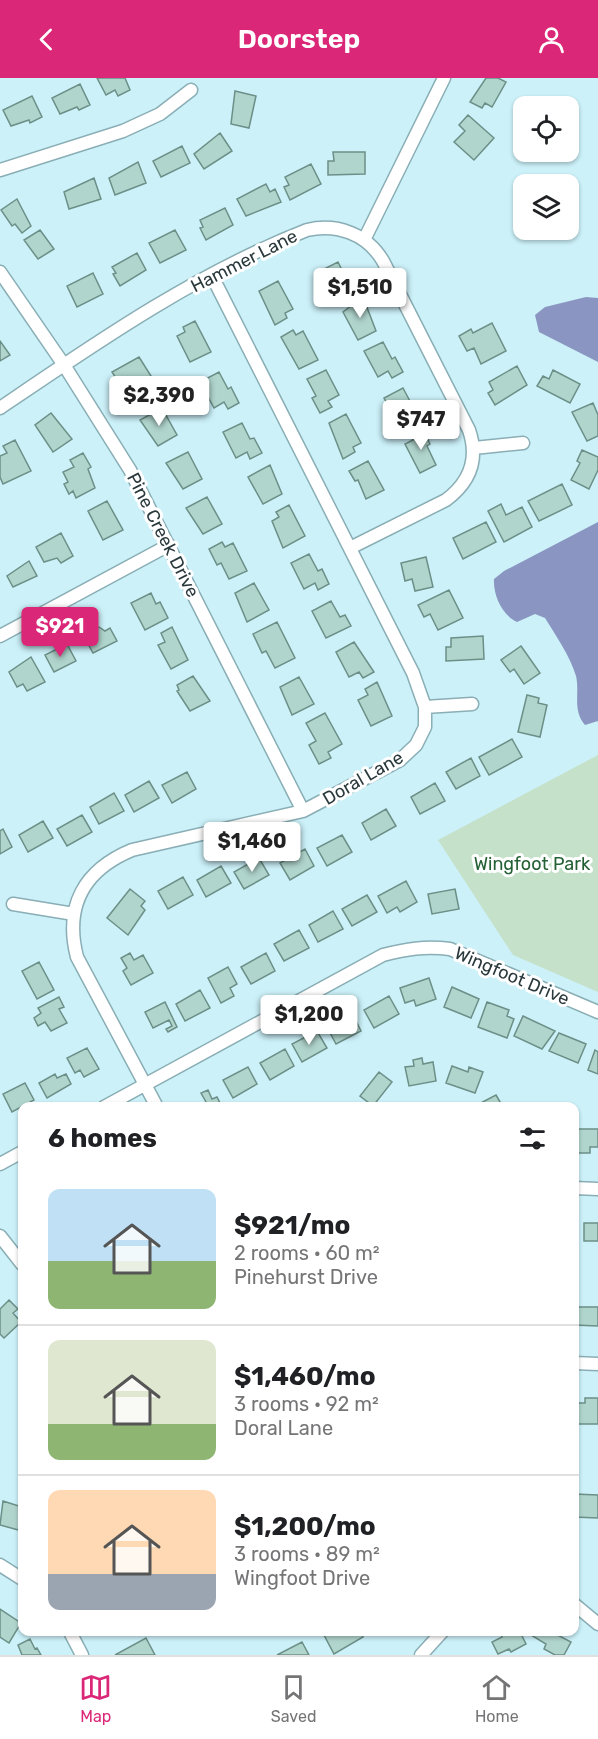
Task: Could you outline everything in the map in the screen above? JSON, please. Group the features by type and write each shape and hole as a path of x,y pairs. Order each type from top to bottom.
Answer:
{"street":[{"path":"364,240 444,78"},
{"path":"0,170 123,131 160,114 191,90"},
{"name":"Hammer Lane","path":"0,408 136,318 212,276 294,235 315,228 345,230 364,240 383,261 469,430 474,448"},
{"name":"Pine Creek Drive","path":"0,272 115,444 169,545 303,811"},
{"path":"212,276 413,673 425,707 472,704"},
{"path":"350,548 456,493 469,475 474,448 523,444"},
{"path":"0,636 169,545"},
{"name":"Doral Lane","path":"154,1102 77,957 74,943 74,914 88,881 96,871 132,850 303,811 409,753 424,727 425,707"},
{"path":"13,904 74,914"},
{"name":"Wingfoot Drive","path":"113,1102 382,955 404,949 426,946 450,949 598,1012"},
{"path":"0,1164 18,1154"},
{"path":"579,1188 598,1189"},
{"path":"0,1236 18,1259"},
{"path":"579,1363 598,1364"},
{"path":"0,1565 18,1576"},
{"path":"579,1608 598,1624"},
{"path":"74,1636 82,1655"},
{"path":"421,1655 438,1636"}],"green space":[{"name":"Wingfoot Park","path":"598,755 598,992 513,955 438,840"}],"water":[{"path":"586,297 598,298 598,362 539,332 535,315 545,307"},
{"path":"598,522 598,721 585,725 577,707 576,676 554,632 545,618 535,614 517,622 507,615 495,591 494,579 504,571"}],"building":[{"path":"97,78 125,78 130,90 118,96 115,90 106,95"},
{"path":"486,78 498,78 506,82 492,107 485,103 482,108 470,102"},
{"path":"80,84 90,105 79,110 77,107 60,114 52,98"},
{"path":"235,91 256,96 249,128 231,124"},
{"path":"32,96 42,117 30,123 29,120 11,126 3,110"},
{"path":"468,115 494,138 474,160 454,142 465,131 459,125"},
{"path":"220,133 232,151 204,169 194,154"},
{"path":"182,146 190,163 161,177 153,161"},
{"path":"333,152 365,152 365,174 328,175 328,161 334,161"},
{"path":"138,162 146,183 115,195 109,178"},
{"path":"311,164 321,184 290,200 284,187 289,185 285,177"},
{"path":"94,178 101,199 69,209 64,192"},
{"path":"266,184 270,192 275,189 281,202 246,216 237,199"},
{"path":"17,199 31,226 22,233 15,224 12,226 1,210"},
{"path":"225,208 233,225 206,240 200,228 203,227 200,220"},
{"path":"40,230 54,249 38,259 24,240"},
{"path":"175,230 186,250 160,263 149,243"},
{"path":"137,253 146,270 120,286 112,267"},
{"path":"338,262 352,290 332,300 318,272"},
{"path":"93,273 103,294 77,307 67,286"},
{"path":"278,281 293,309 285,313 287,318 275,325 259,291"},
{"path":"363,297 376,331 358,340 343,312"},
{"path":"195,321 211,352 190,362 177,336 185,332 183,327"},
{"path":"492,323 506,351 481,364 474,348 467,351 459,336 471,329 473,333"},
{"path":"293,330 296,335 303,331 318,360 299,369 281,337"},
{"path":"0,341 10,355 0,361"},
{"path":"383,342 392,359 395,357 403,372 392,378 388,371 378,377 364,351"},
{"path":"139,357 151,376 125,392 112,372"},
{"path":"517,366 527,385 495,405 488,393 493,390 489,382"},
{"path":"326,370 339,395 328,401 332,407 320,413 312,398 316,396 307,379"},
{"path":"553,370 580,384 570,403 537,386 543,376 549,379"},
{"path":"219,372 228,389 231,387 239,403 228,409 224,402 214,408 200,382"},
{"path":"403,388 412,405 415,403 423,419 412,424 408,418 398,424 384,398"},
{"path":"593,403 598,415 598,436 587,441 572,412"},
{"path":"162,408 177,435 158,446 140,420"},
{"path":"51,413 72,439 53,452 35,425"},
{"path":"346,414 361,443 353,447 355,452 343,459 329,423"},
{"path":"242,423 250,439 254,438 262,453 250,459 247,452 236,458 223,432"},
{"path":"423,429 430,444 427,446 436,465 420,473 405,444 413,440 410,435"},
{"path":"15,440 31,471 3,484 0,477 0,456 7,453 3,446"},
{"path":"582,450 598,457 598,470 589,489 571,480 580,463 577,461"},
{"path":"188,452 202,479 183,489 166,463"},
{"path":"83,453 91,467 88,469 95,488 76,498 73,491 69,494 64,484 68,482 63,472 74,467 70,460"},
{"path":"368,461 384,490 366,499 358,480 355,481 349,471"},
{"path":"270,465 282,494 263,504 248,477"},
{"path":"562,484 572,505 539,521 528,501"},
{"path":"207,497 222,524 203,534 186,508"},
{"path":"107,501 123,530 103,540 88,511"},
{"path":"501,504 506,515 522,507 532,527 504,542 488,511"},
{"path":"289,505 305,536 283,548 272,521 279,517 276,512"},
{"path":"486,522 496,542 463,559 453,538"},
{"path":"61,533 73,556 61,563 57,558 44,562 36,547"},
{"path":"222,542 225,547 233,543 247,571 229,579 221,563 217,565 209,549"},
{"path":"309,554 318,571 322,569 329,584 318,590 315,583 304,589 291,563"},
{"path":"426,557 433,587 415,591 412,579 405,581 401,563"},
{"path":"29,561 37,576 13,587 7,576"},
{"path":"254,583 269,610 247,622 235,593"},
{"path":"449,590 463,618 438,630 430,614 424,617 418,605"},
{"path":"151,593 156,604 160,602 168,618 145,630 131,603"},
{"path":"331,601 340,617 345,615 351,626 326,638 312,611"},
{"path":"277,622 295,658 275,668 266,651 262,653 253,634"},
{"path":"89,626 92,630 99,627 105,631 110,628 117,641 93,653 81,631"},
{"path":"172,627 188,660 171,669 158,645 165,642 161,633"},
{"path":"483,636 484,659 446,661 446,647 451,647 451,638"},
{"path":"354,642 374,672 363,678 359,672 349,677 336,652"},
{"path":"67,644 76,661 54,672 45,655"},
{"path":"521,646 540,673 524,684 514,669 510,672 501,660"},
{"path":"31,657 45,682 27,691 23,684 17,687 9,672"},
{"path":"193,676 210,701 190,711 177,691 179,690 177,685"},
{"path":"299,677 314,704 292,715 280,687"},
{"path":"377,682 392,716 371,726 358,700 368,695 365,689"},
{"path":"527,695 539,698 538,703 547,705 540,737 518,732"},
{"path":"325,713 342,744 328,752 331,758 319,764 309,745 316,741 306,723"},
{"path":"512,739 522,757 489,775 479,757"},
{"path":"471,758 480,776 456,789 446,772"},
{"path":"187,772 196,789 172,803 162,785"},
{"path":"149,781 159,798 134,812 125,795"},
{"path":"435,783 445,801 420,814 411,797"},
{"path":"114,793 124,811 99,824 90,807"},
{"path":"386,809 396,826 371,840 362,823"},
{"path":"82,815 92,832 67,846 57,829"},
{"path":"43,821 53,838 28,852 19,835"},
{"path":"3,829 12,847 0,854 0,831"},
{"path":"342,835 352,852 327,866 317,848"},
{"path":"305,849 314,866 290,880 280,863"},
{"path":"259,858 269,875 244,889 234,872"},
{"path":"221,866 231,883 206,897 197,880"},
{"path":"183,877 193,895 168,909 158,891"},
{"path":"406,881 417,902 400,912 397,907 387,913 378,896"},
{"path":"130,889 145,901 141,906 145,910 128,935 107,918"},
{"path":"455,889 459,909 432,914 428,894"},
{"path":"367,895 377,912 352,926 342,909"},
{"path":"333,911 343,929 318,942 309,925"},
{"path":"299,930 309,948 284,961 274,944"},
{"path":"130,953 134,960 143,955 153,973 131,985 123,971 127,968 121,958"},
{"path":"266,953 275,971 251,984 241,967"},
{"path":"39,962 54,990 37,999 22,971"},
{"path":"228,967 237,984 230,988 234,996 221,1003 208,978"},
{"path":"429,978 436,999 416,1006 414,1000 405,1003 400,988"},
{"path":"452,987 479,999 471,1018 444,1007"},
{"path":"200,990 210,1008 185,1021 176,1004"},
{"path":"389,996 399,1014 374,1028 364,1010"},
{"path":"59,997 64,1007 59,1009 67,1023 51,1031 45,1022 38,1026 34,1018 41,1013 38,1008"},
{"path":"165,1002 177,1027 168,1032 166,1029 172,1026 169,1020 153,1028 145,1012"},
{"path":"487,1002 509,1010 507,1016 514,1019 507,1038 478,1027"},
{"path":"352,1013 361,1031 336,1044 327,1027"},
{"path":"523,1016 555,1031 542,1049 514,1036"},
{"path":"317,1031 327,1048 302,1062 292,1044"},
{"path":"559,1033 586,1044 578,1063 549,1051"},
{"path":"87,1048 99,1069 84,1077 80,1070 75,1073 67,1058"},
{"path":"285,1049 294,1066 270,1080 260,1063"},
{"path":"595,1050 598,1052 598,1074 588,1070"},
{"path":"422,1058 423,1064 433,1062 436,1081 409,1086 405,1067 414,1066 413,1060"},
{"path":"452,1066 468,1072 469,1067 483,1072 475,1093 446,1083"},
{"path":"248,1067 257,1084 233,1098 223,1080"},
{"path":"379,1072 392,1082 376,1102 368,1102 360,1096"},
{"path":"55,1074 57,1078 66,1074 71,1084 47,1098 39,1083"},
{"path":"25,1083 34,1100 18,1102 18,1109 12,1112 3,1094"},
{"path":"208,1090 212,1099 217,1097 220,1102 206,1102 201,1093"},
{"path":"496,1095 500,1102 483,1102"},
{"path":"579,1129 598,1129 598,1147 590,1147 590,1153 579,1153"},
{"path":"584,1223 598,1223 598,1241 584,1241"},
{"path":"9,1300 18,1309 13,1313 18,1319 18,1325 4,1338 0,1334 0,1309"},
{"path":"579,1307 598,1307 598,1326 579,1325"},
{"path":"585,1398 598,1398 598,1424 579,1424 579,1403 585,1403"},
{"path":"579,1494 598,1495 598,1518 579,1517"},
{"path":"3,1501 18,1506 18,1530 0,1525"},
{"path":"0,1609 18,1621 18,1628 9,1643 0,1637"},
{"path":"325,1636 362,1636 363,1637 334,1654"},
{"path":"522,1636 526,1644 511,1652 509,1649 498,1654 492,1642 502,1637"},
{"path":"533,1636 560,1636 571,1642 564,1655 555,1655 544,1649 546,1644"},
{"path":"146,1638 155,1655 115,1655"},
{"path":"30,1639 41,1655 22,1655 18,1645"},
{"path":"302,1642 309,1655 277,1655"}]}
